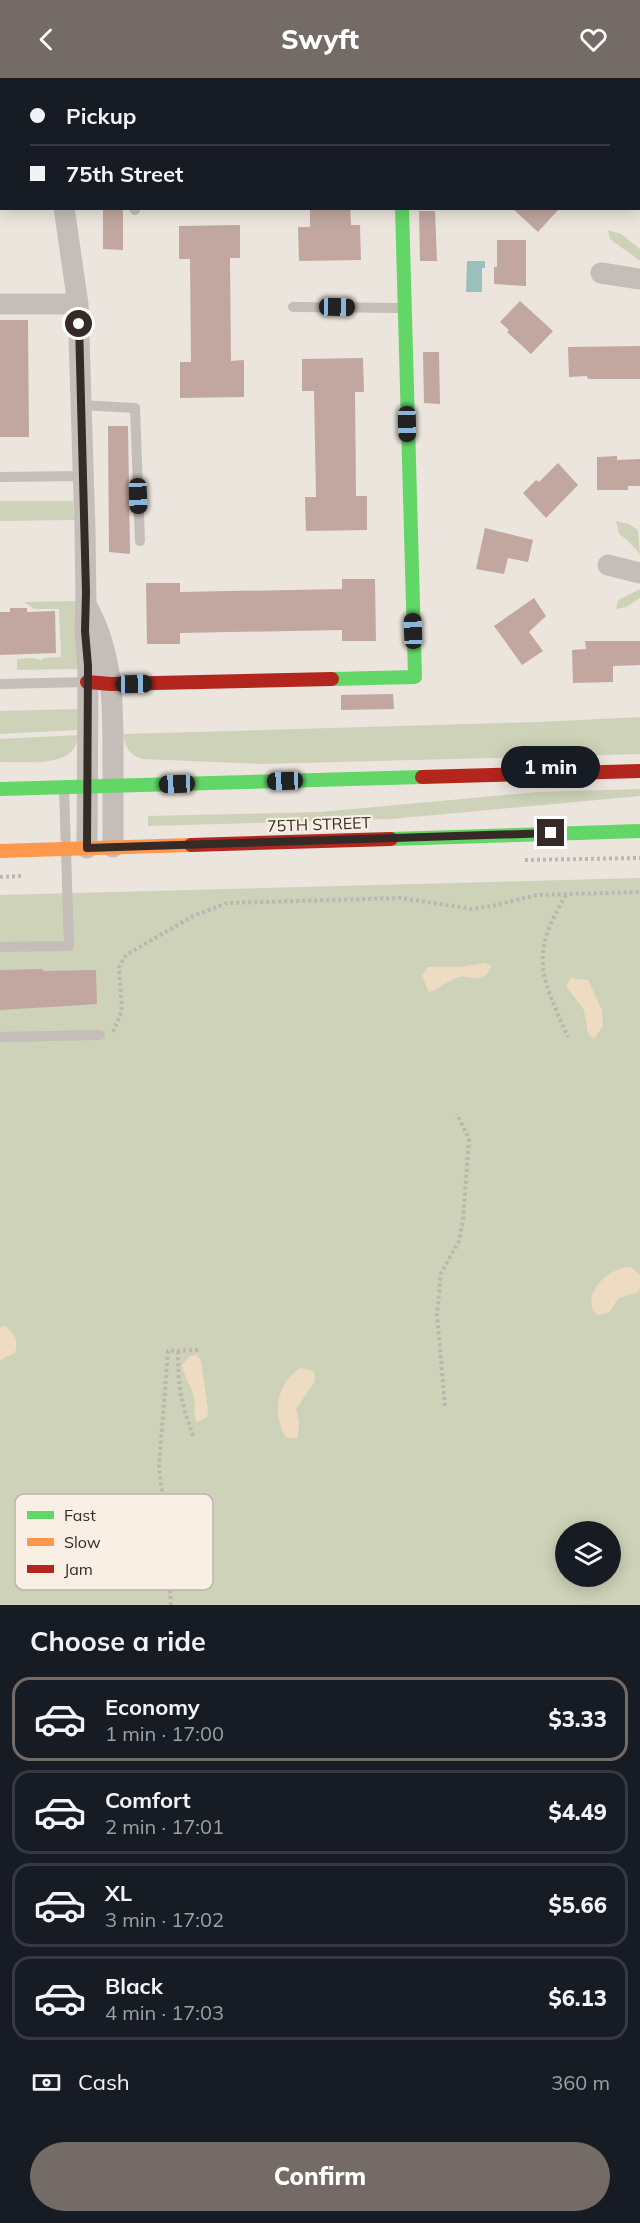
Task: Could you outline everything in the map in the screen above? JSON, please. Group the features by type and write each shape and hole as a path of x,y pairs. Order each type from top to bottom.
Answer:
{"main road":[{"path":"87,682 111,684 415,677 402,210"},
{"path":"0,789 640,771"},
{"name":"75TH STREET","path":"0,851 640,831"}],"street":[{"path":"64,210 78,304 86,604 87,786 76,848"},
{"path":"601,273 640,279"},
{"path":"0,304 78,304"},
{"path":"608,566 640,573"},
{"path":"86,604 99,627 108,660 113,701 113,847"}],"lane":[{"path":"293,306 403,308"},
{"path":"81,405 135,408 140,541"},
{"path":"0,477 83,476"},
{"path":"0,684 87,682"},
{"path":"0,947 69,946 76,848 64,787"},
{"path":"0,1037 100,1035"}],"path":[{"path":"100,1035 114,1030 122,1011 119,967 126,955 193,916 227,903 401,898 472,909 537,896 640,892"},
{"path":"567,894 553,917 543,945 543,967 547,990 568,1037"},
{"path":"445,1406 437,1314 441,1273 459,1241 463,1220 470,1139 457,1114"},
{"path":"162,1494 159,1466 168,1351 201,1350"},
{"path":"178,1351 178,1383 181,1402 194,1438"},
{"path":"170,1590 171,1605"}],"green space":[{"path":"608,230 621,234 640,249 640,261 610,239"},
{"path":"0,501 73,501 74,520 0,521"},
{"path":"616,521 629,524 638,530 640,554 619,534"},
{"path":"640,589 640,598 626,607 616,609 618,600"},
{"path":"77,601 78,669 17,670 17,659 41,660 61,657 59,609 34,609 24,602"},
{"path":"77,709 78,730 0,734 0,711"},
{"path":"640,717 640,754 261,764 143,759 135,756 129,750 123,734 538,722"},
{"path":"78,735 75,746 69,754 59,759 36,762 0,762 0,739"},
{"path":"640,789 640,796 391,819 148,826 148,816 320,812 538,792"},
{"path":"640,878 640,1605 0,1605 0,895"}],"sand":[{"path":"485,963 491,966 484,976 459,977 429,992 422,976 428,967 459,967"},
{"path":"571,978 588,980 602,1010 603,1026 594,1039 588,1033 584,1010 566,986"},
{"path":"630,1267 640,1275 638,1292 619,1298 608,1313 597,1315 592,1307 591,1299 594,1291 614,1271"},
{"path":"5,1326 15,1338 16,1348 15,1353 0,1360 0,1327"},
{"path":"197,1355 201,1361 208,1410 207,1417 197,1422 193,1394 182,1365 190,1356"},
{"path":"300,1368 314,1371 315,1381 296,1409 299,1423 298,1438 286,1438 279,1419 279,1400 286,1383"}],"water":[{"path":"467,261 485,261 485,268 482,268 482,292 466,292"}],"building":[{"path":"103,210 123,210 123,250 103,249"},
{"path":"310,210 350,210 351,225 360,225 361,260 299,261 298,227 310,227"},
{"path":"514,210 558,210 538,232"},
{"path":"419,211 435,211 437,261 420,261"},
{"path":"240,225 240,258 230,258 231,361 244,360 244,397 180,398 180,362 191,362 190,259 179,259 179,226"},
{"path":"497,240 526,240 526,286 494,284 494,267 497,267"},
{"path":"520,301 553,331 531,354 507,332 509,330 500,322"},
{"path":"0,320 28,320 29,437 0,437"},
{"path":"640,346 640,379 569,377 568,347"},
{"path":"423,352 439,352 440,404 424,403"},
{"path":"363,358 364,392 355,392 356,496 367,496 367,530 306,531 305,497 316,497 314,391 302,391 302,359"},
{"path":"108,426 128,426 130,554 109,552"},
{"path":"617,456 617,460 640,459 640,486 628,486 628,490 597,490 597,457"},
{"path":"558,463 578,485 546,518 523,493 536,480 539,482"},
{"path":"485,528 533,540 528,562 508,558 504,574 476,569"},
{"path":"342,579 375,579 376,641 342,641 342,630 180,633 180,644 147,644 146,583 180,583 180,592 342,589"},
{"path":"534,598 546,616 529,632 543,651 522,665 494,626"},
{"path":"10,608 27,608 27,612 55,611 56,653 0,655 0,612 10,612"},
{"path":"585,641 640,641 640,665 613,666 613,682 573,683 572,650 586,649"},
{"path":"393,694 394,709 341,710 341,695"},
{"path":"43,969 43,971 96,970 97,1004 0,1010 0,970"}],"traffic: fast":[{"path":"332,679 415,677 402,210"},
{"path":"0,789 422,777"},
{"path":"391,839 640,831"}],"traffic: slow":[{"path":"0,851 191,845"}],"traffic: jam":[{"path":"87,682 111,684 332,679"},
{"path":"422,777 640,771"},
{"path":"191,845 391,839"}],"route":[{"path":"79,324 85,530 85,631 88,666 87,848 551,833"}]}
